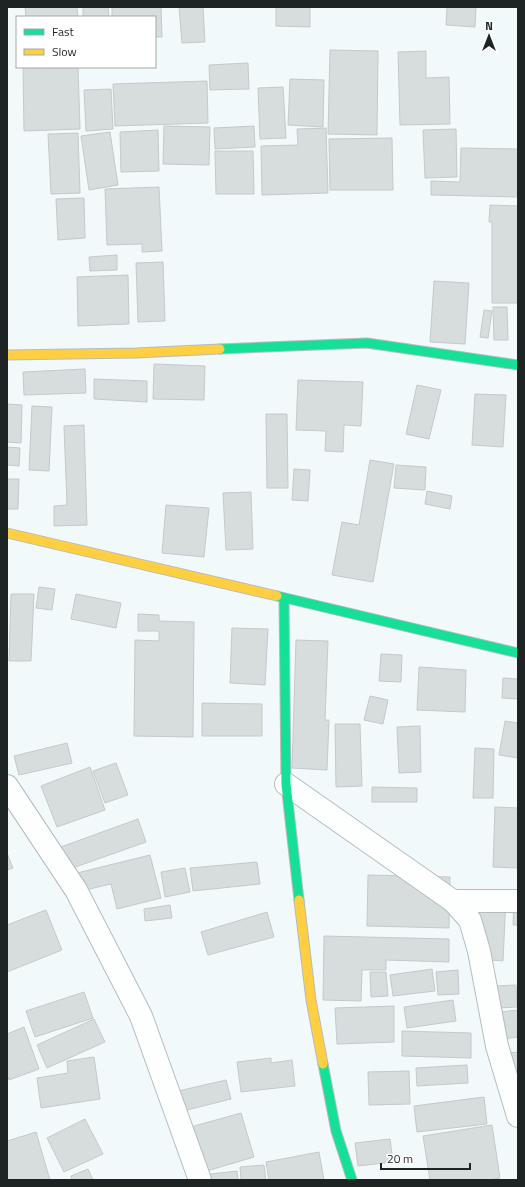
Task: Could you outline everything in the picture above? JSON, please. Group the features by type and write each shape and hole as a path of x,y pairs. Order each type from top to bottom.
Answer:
{"street":[{"path":"7,355 136,353 367,343 518,365"},
{"path":"7,532 518,654"},
{"path":"284,598 286,784 311,1000 336,1131 352,1180"},
{"path":"286,784 453,901 470,920 479,951 497,1046 518,1116"},
{"path":"7,786 76,890 141,1016 200,1180"},
{"path":"453,901 518,901"}],"building":[{"path":"25,7 77,7 78,16 26,16"},
{"path":"83,7 108,7 109,16 83,16"},
{"path":"112,7 161,7 162,37 156,37 156,16 112,16"},
{"path":"179,7 203,7 205,42 182,43"},
{"path":"276,7 310,7 310,27 276,26"},
{"path":"447,7 476,7 475,27 446,25"},
{"path":"330,50 378,51 377,135 328,134"},
{"path":"426,51 426,78 449,77 450,124 400,125 398,52"},
{"path":"248,63 249,89 210,90 209,65"},
{"path":"23,68 78,68 80,129 24,131"},
{"path":"290,79 324,80 323,127 288,125"},
{"path":"207,81 208,123 115,126 113,84"},
{"path":"283,87 286,138 260,139 258,88"},
{"path":"111,89 113,129 86,131 84,90"},
{"path":"164,126 210,127 209,165 163,164"},
{"path":"254,126 255,147 215,149 214,128"},
{"path":"326,128 328,193 262,195 261,146 298,145 297,129"},
{"path":"456,129 457,177 425,178 423,130"},
{"path":"158,130 159,171 121,172 120,132"},
{"path":"110,132 118,185 89,190 81,136"},
{"path":"78,133 80,193 51,194 48,134"},
{"path":"392,138 393,190 330,190 329,139"},
{"path":"461,148 518,149 518,197 431,195 431,181 460,182"},
{"path":"215,151 253,151 254,194 216,194"},
{"path":"159,187 162,251 142,252 142,244 107,245 105,189"},
{"path":"84,198 85,238 58,240 56,199"},
{"path":"490,205 518,206 518,303 492,303 492,222 489,222"},
{"path":"117,255 117,270 90,271 89,257"},
{"path":"163,262 165,321 138,322 136,263"},
{"path":"128,275 129,324 78,326 77,277"},
{"path":"434,281 469,283 465,344 430,342"},
{"path":"493,307 507,307 508,340 494,340"},
{"path":"484,310 492,311 488,338 480,337"},
{"path":"154,364 205,366 204,400 153,399"},
{"path":"85,369 86,393 24,395 23,372"},
{"path":"94,379 147,381 147,402 94,399"},
{"path":"298,380 363,382 361,426 344,425 343,452 325,451 326,431 296,430"},
{"path":"417,385 441,390 429,439 406,434"},
{"path":"475,394 506,395 503,447 472,445"},
{"path":"7,404 22,405 21,443 7,442"},
{"path":"32,406 52,407 49,471 29,470"},
{"path":"266,414 287,414 288,488 267,488"},
{"path":"84,425 87,525 54,526 54,506 67,505 64,426"},
{"path":"7,447 20,448 19,466 7,465"},
{"path":"370,460 394,464 373,582 332,575 342,522 359,525"},
{"path":"396,465 426,467 425,490 394,488"},
{"path":"294,469 310,470 308,501 292,500"},
{"path":"7,479 19,479 18,509 7,509"},
{"path":"427,491 452,496 450,509 425,504"},
{"path":"251,492 253,549 226,550 223,493"},
{"path":"166,505 209,508 204,557 162,553"},
{"path":"39,587 55,589 52,610 36,608"},
{"path":"11,594 34,594 31,661 9,661"},
{"path":"76,594 121,603 116,628 71,619"},
{"path":"138,614 159,615 159,621 194,622 193,737 134,736 135,640 159,641 159,631 138,631"},
{"path":"232,628 268,629 265,685 230,683"},
{"path":"296,640 328,641 325,720 329,720 327,770 292,768"},
{"path":"381,654 402,655 401,682 379,681"},
{"path":"419,667 466,670 465,712 417,710"},
{"path":"503,678 518,679 518,699 502,698"},
{"path":"370,696 388,700 383,724 364,720"},
{"path":"202,703 262,704 262,736 202,736"},
{"path":"505,721 518,723 518,758 499,755"},
{"path":"335,724 360,724 362,786 336,787"},
{"path":"420,726 421,772 399,773 397,727"},
{"path":"67,743 72,763 19,775 14,756"},
{"path":"475,748 494,749 493,798 473,798"},
{"path":"116,763 128,795 105,803 93,771"},
{"path":"90,767 105,810 57,827 41,786"},
{"path":"372,787 417,788 417,802 372,802"},
{"path":"495,807 518,808 518,868 493,867"},
{"path":"138,819 146,842 67,870 58,848"},
{"path":"7,853 13,868 7,870"},
{"path":"150,855 161,898 117,909 111,884 77,892 73,874"},
{"path":"257,862 260,884 193,891 190,868"},
{"path":"185,868 190,892 165,897 161,872"},
{"path":"368,875 450,877 449,928 367,926"},
{"path":"480,896 506,897 503,961 477,959"},
{"path":"514,899 518,899 518,925 513,925"},
{"path":"170,905 172,918 145,921 144,909"},
{"path":"46,910 62,950 7,972 7,925"},
{"path":"267,912 274,937 208,955 201,932"},
{"path":"324,936 449,939 449,962 386,960 386,970 362,970 361,1001 323,1000"},
{"path":"432,969 435,991 393,996 390,975"},
{"path":"458,970 459,994 438,995 436,972"},
{"path":"370,972 386,972 388,996 371,997"},
{"path":"516,985 517,1007 498,1008 496,986"},
{"path":"84,992 93,1018 35,1037 26,1011"},
{"path":"453,1000 456,1021 407,1028 404,1007"},
{"path":"394,1006 394,1042 337,1044 335,1008"},
{"path":"518,1010 518,1037 504,1039 500,1012"},
{"path":"94,1019 105,1042 47,1068 37,1045"},
{"path":"24,1027 39,1069 9,1080 7,1074 7,1034"},
{"path":"402,1031 471,1033 471,1058 402,1056"},
{"path":"518,1052 518,1106 508,1053"},
{"path":"94,1057 100,1099 41,1108 37,1078 68,1073 67,1061"},
{"path":"271,1058 271,1063 292,1060 295,1086 241,1092 237,1062"},
{"path":"467,1065 468,1083 417,1086 416,1068"},
{"path":"409,1071 410,1104 369,1105 368,1072"},
{"path":"226,1080 231,1099 183,1111 178,1091"},
{"path":"484,1097 487,1124 417,1132 414,1106"},
{"path":"241,1113 254,1157 200,1173 187,1128"},
{"path":"85,1119 103,1154 64,1172 47,1138"},
{"path":"492,1125 500,1178 488,1180 430,1180 423,1136"},
{"path":"36,1132 50,1180 7,1180 7,1141"},
{"path":"390,1139 393,1162 358,1166 355,1143"},
{"path":"319,1152 324,1180 269,1180 266,1162"},
{"path":"264,1165 266,1180 241,1180 240,1167"},
{"path":"88,1169 93,1180 72,1180 71,1176"},
{"path":"237,1171 238,1180 203,1180 202,1175"}],"traffic: fast":[{"path":"220,349 367,343 518,365"},
{"path":"277,596 518,653"},
{"path":"284,598 286,784 299,900"},
{"path":"323,1064 336,1131 352,1180"}],"traffic: slow":[{"path":"7,355 136,353 220,349"},
{"path":"7,533 277,596"},
{"path":"299,900 311,1000 323,1064"}]}
